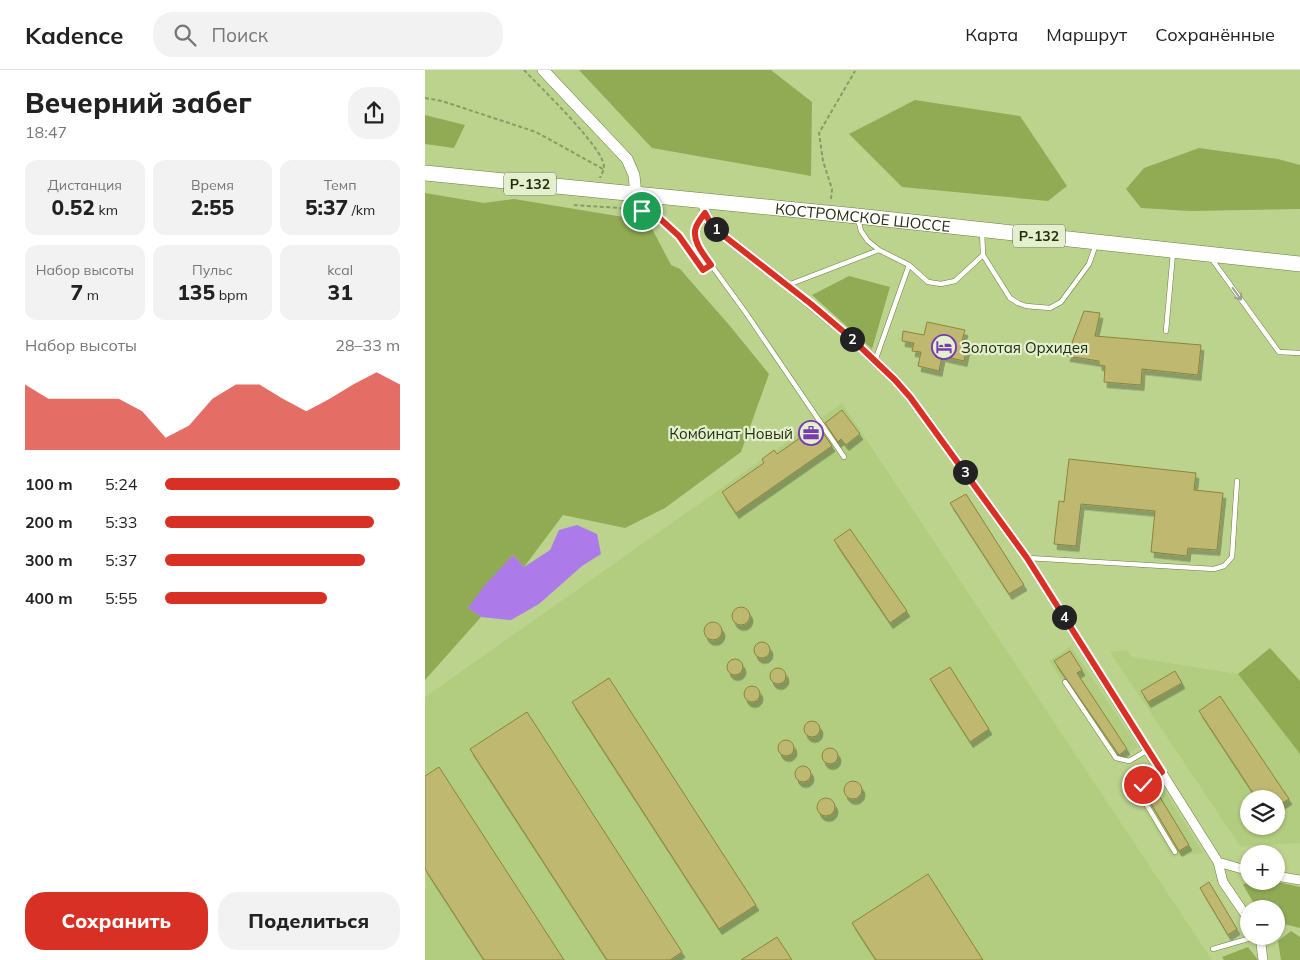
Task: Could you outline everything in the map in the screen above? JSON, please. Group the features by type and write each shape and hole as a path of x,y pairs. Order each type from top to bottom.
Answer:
{"highway":[{"name":"КОСТРОМСКОЕ ШОССЕ","path":"425,173 636,195 703,207 857,216 1300,264"}],"street":[{"path":"543,70 627,159 634,175 636,195"},
{"path":"703,207 712,226 844,333 895,380 927,419 1027,558 1218,862 1223,882 1240,907"},
{"path":"1218,862 1240,868"},
{"path":"1285,878 1300,880"},
{"path":"1260,945 1263,960"}],"lane":[{"path":"703,207 696,228 696,241 844,457"},
{"path":"857,216 861,231 868,242 879,250 909,265 928,282 941,284 955,281 983,254"},
{"path":"982,230 983,254 1010,298 1026,306 1050,308 1061,302 1089,264 1097,242"},
{"path":"787,285 879,250"},
{"path":"1166,331 1173,251"},
{"path":"1208,255 1279,352 1300,353"},
{"path":"875,361 909,265"},
{"path":"1027,558 1214,569 1224,566 1233,557 1237,481"},
{"path":"1065,682 1116,758 1129,761 1148,750"},
{"path":"1162,772 1143,785 1139,792 1175,852"},
{"path":"1213,949 1240,941"}],"path":[{"path":"524,70 589,139 602,156 604,169 601,178 597,181"},
{"path":"830,214 832,189 823,161 819,133 855,71"},
{"path":"425,98 442,101 536,132 604,169"},
{"path":"574,205 642,211 656,215 679,236 703,270 711,265"}],"shaded area":[{"path":"579,70 771,70 812,102 811,176 652,148"},
{"path":"915,100 1020,116 1067,186 1048,201 902,187 849,134"},
{"path":"425,115 465,125 454,148 425,144"},
{"path":"1199,148 1278,159 1300,165 1300,209 1190,211 1141,208 1126,189 1144,168"},
{"path":"425,193 484,203 514,199 648,221 671,265 680,269 769,374 741,452 665,508 625,528 563,515 524,567 513,555 468,608 481,617 425,680"},
{"path":"849,276 890,287 872,349 812,295"},
{"path":"842,403 1212,960 425,960 425,697"},
{"path":"577,525 597,534 601,554 582,566 539,604 511,620 481,617 468,608 485,585 513,555 524,567 550,550 559,530"},
{"path":"1071,646 1138,747 1116,762 1049,661"},
{"path":"1270,648 1300,681 1300,754 1238,674"},
{"path":"1127,650 1132,657 1238,674 1300,754 1300,843 1240,846 1110,652"},
{"path":"1153,771 1203,853 1172,857 1131,790"},
{"path":"1285,884 1300,887 1300,928 1285,924 1285,900 1252,900 1246,890 1285,890"},
{"path":"1291,931 1300,937 1300,960 1281,960 1279,945 1285,945 1285,936"},
{"path":"1248,947 1258,960 1224,960 1222,957"}],"building":[{"path":"1084,311 1100,313 1095,336 1201,345 1198,375 1142,369 1141,385 1104,382 1105,366 1099,365 1099,361 1067,356"},
{"name":"Золотая Орхидея","path":"927,322 965,330 962,341 968,342 964,361 942,356 939,371 918,366 921,352 912,351 914,343 902,341 903,331 924,335"},
{"path":"842,410 860,434 846,445 841,439 838,442 825,423"},
{"path":"812,424 816,429 819,427 832,446 736,513 722,492 764,463 762,459 774,450 777,454 800,438 798,434"},
{"path":"1069,459 1196,473 1194,490 1223,493 1217,550 1188,548 1187,556 1151,552 1155,511 1081,504 1076,546 1054,544 1059,501 1064,502"},
{"path":"966,494 1024,585 1009,594 950,503"},
{"path":"850,529 907,611 890,623 834,540"},
{"path":"741,607 747,610 750,616 747,622 741,625 735,622 732,616 735,610"},
{"path":"713,622 719,625 722,631 719,637 713,640 707,637 704,631 707,625"},
{"path":"762,642 770,650 762,658 754,650"},
{"path":"1070,651 1082,670 1077,673 1127,749 1119,755 1054,661"},
{"path":"735,659 743,667 735,675 727,667"},
{"path":"950,667 989,729 970,742 930,679"},
{"path":"778,668 786,676 778,684 770,676"},
{"path":"1175,671 1182,683 1148,702 1141,691"},
{"path":"609,678 756,905 719,929 572,702"},
{"path":"752,686 760,694 752,702 744,694"},
{"path":"1220,696 1283,790 1251,790 1199,711"},
{"path":"527,712 682,952 670,960 607,960 470,749"},
{"path":"812,721 820,729 812,737 804,729"},
{"path":"786,740 794,748 786,756 778,748"},
{"path":"830,748 838,756 830,764 822,756"},
{"path":"803,766 811,774 803,782 795,774"},
{"path":"439,767 564,960 484,960 425,869 425,776"},
{"path":"853,781 859,784 862,790 859,796 853,799 847,796 844,790 847,784"},
{"path":"1152,784 1189,845 1179,851 1144,792"},
{"path":"1285,793 1289,799 1285,801"},
{"path":"826,798 832,801 835,807 832,813 826,816 820,813 817,807 820,801"},
{"path":"928,874 983,960 876,960 852,923"},
{"path":"1209,882 1237,929 1228,935 1200,888"},
{"path":"777,937 792,960 741,960"}],"place":[{"name":"Золотая Орхидея","path":"944,347"},
{"name":"Комбинат Новый","path":"811,433"}],"route":[{"path":"642,211 656,215 679,236 703,270 711,265 701,251 695,234 696,228 705,213 712,226 851,338 910,397 1027,558 1162,772 1143,785"}]}
